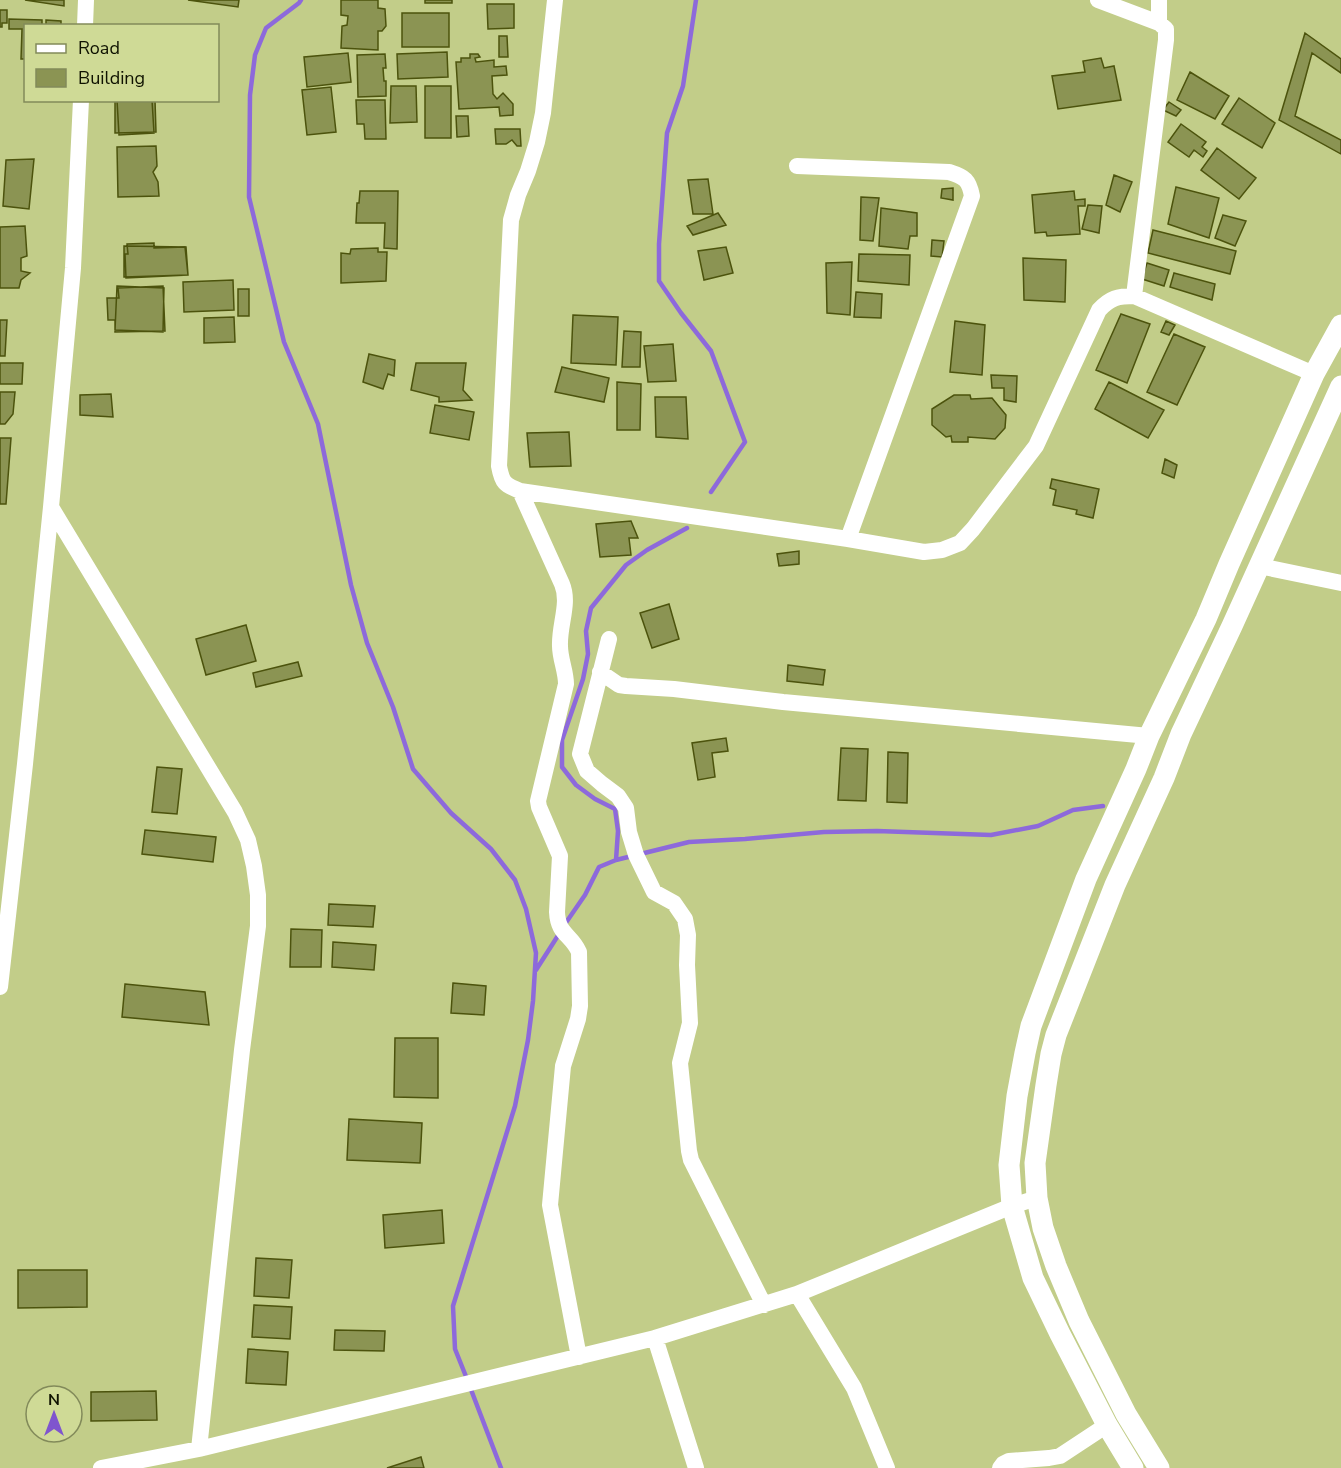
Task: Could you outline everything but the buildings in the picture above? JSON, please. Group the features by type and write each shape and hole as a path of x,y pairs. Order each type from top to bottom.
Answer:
{"street":[{"path":"85,24 86,0"},
{"path":"555,0 543,113 531,162 511,220 499,466 501,479 508,486 520,491 924,552 942,550 960,543 973,529 1036,446 1099,310 1107,302 1122,296 1134,296 1314,374"},
{"path":"1098,0 1159,23 1166,29 1134,296"},
{"path":"1159,0 1159,23"},
{"path":"0,987 24,776 73,268 81,102"},
{"path":"797,166 949,172 962,176 969,184 972,196 848,539"},
{"path":"1134,1468 1107,1425 1033,1278 1012,1206 1009,1165 1019,1085 1031,1026 1086,879 1149,736 1206,619 1314,374 1341,325"},
{"path":"1159,1468 1126,1414 1079,1321 1043,1228 1037,1198 1035,1163 1047,1075 1056,1035 1115,885 1181,734 1341,387"},
{"path":"520,491 566,596 559,644 566,684 538,807 560,856 557,922 579,952 579,1013 563,1066 550,1205 579,1357"},
{"path":"51,507 235,812 248,840 254,866 258,895 258,926 242,1050 199,1449"},
{"path":"1259,566 1341,583"},
{"path":"609,639 580,754 587,771 618,796 626,808 629,832 636,855 654,892 674,903 685,919 688,935 690,1023 680,1063 689,1151 691,1160 765,1305"},
{"path":"600,672 619,685 626,686 1149,736"},
{"path":"101,1468 199,1449 655,1338 797,1294 1012,1206 1037,1198"},
{"path":"797,1294 854,1388 887,1468"},
{"path":"655,1338 696,1468"},
{"path":"1000,1468 1009,1461 1060,1456 1107,1425"}],"waterway":[{"path":"301,0 266,28 255,55 250,95 249,197 284,342 318,424 351,585 367,643 393,707 413,769 451,813 491,849 515,880 526,909 536,953 528,1040 515,1106 453,1306 455,1349 467,1379"},
{"path":"696,0 683,86 667,133 659,244 659,281 711,351 745,442 711,492"},
{"path":"616,860 618,831 615,809 595,799 576,785 562,767 562,740 583,679 588,654 586,631 591,608 626,565 647,550 687,528"},
{"path":"565,924 585,895 599,867 616,860 689,842 824,832 877,831 991,835 1038,826 1073,810 1103,806"},
{"path":"536,970 559,934"},
{"path":"470,1387 501,1468"}]}
